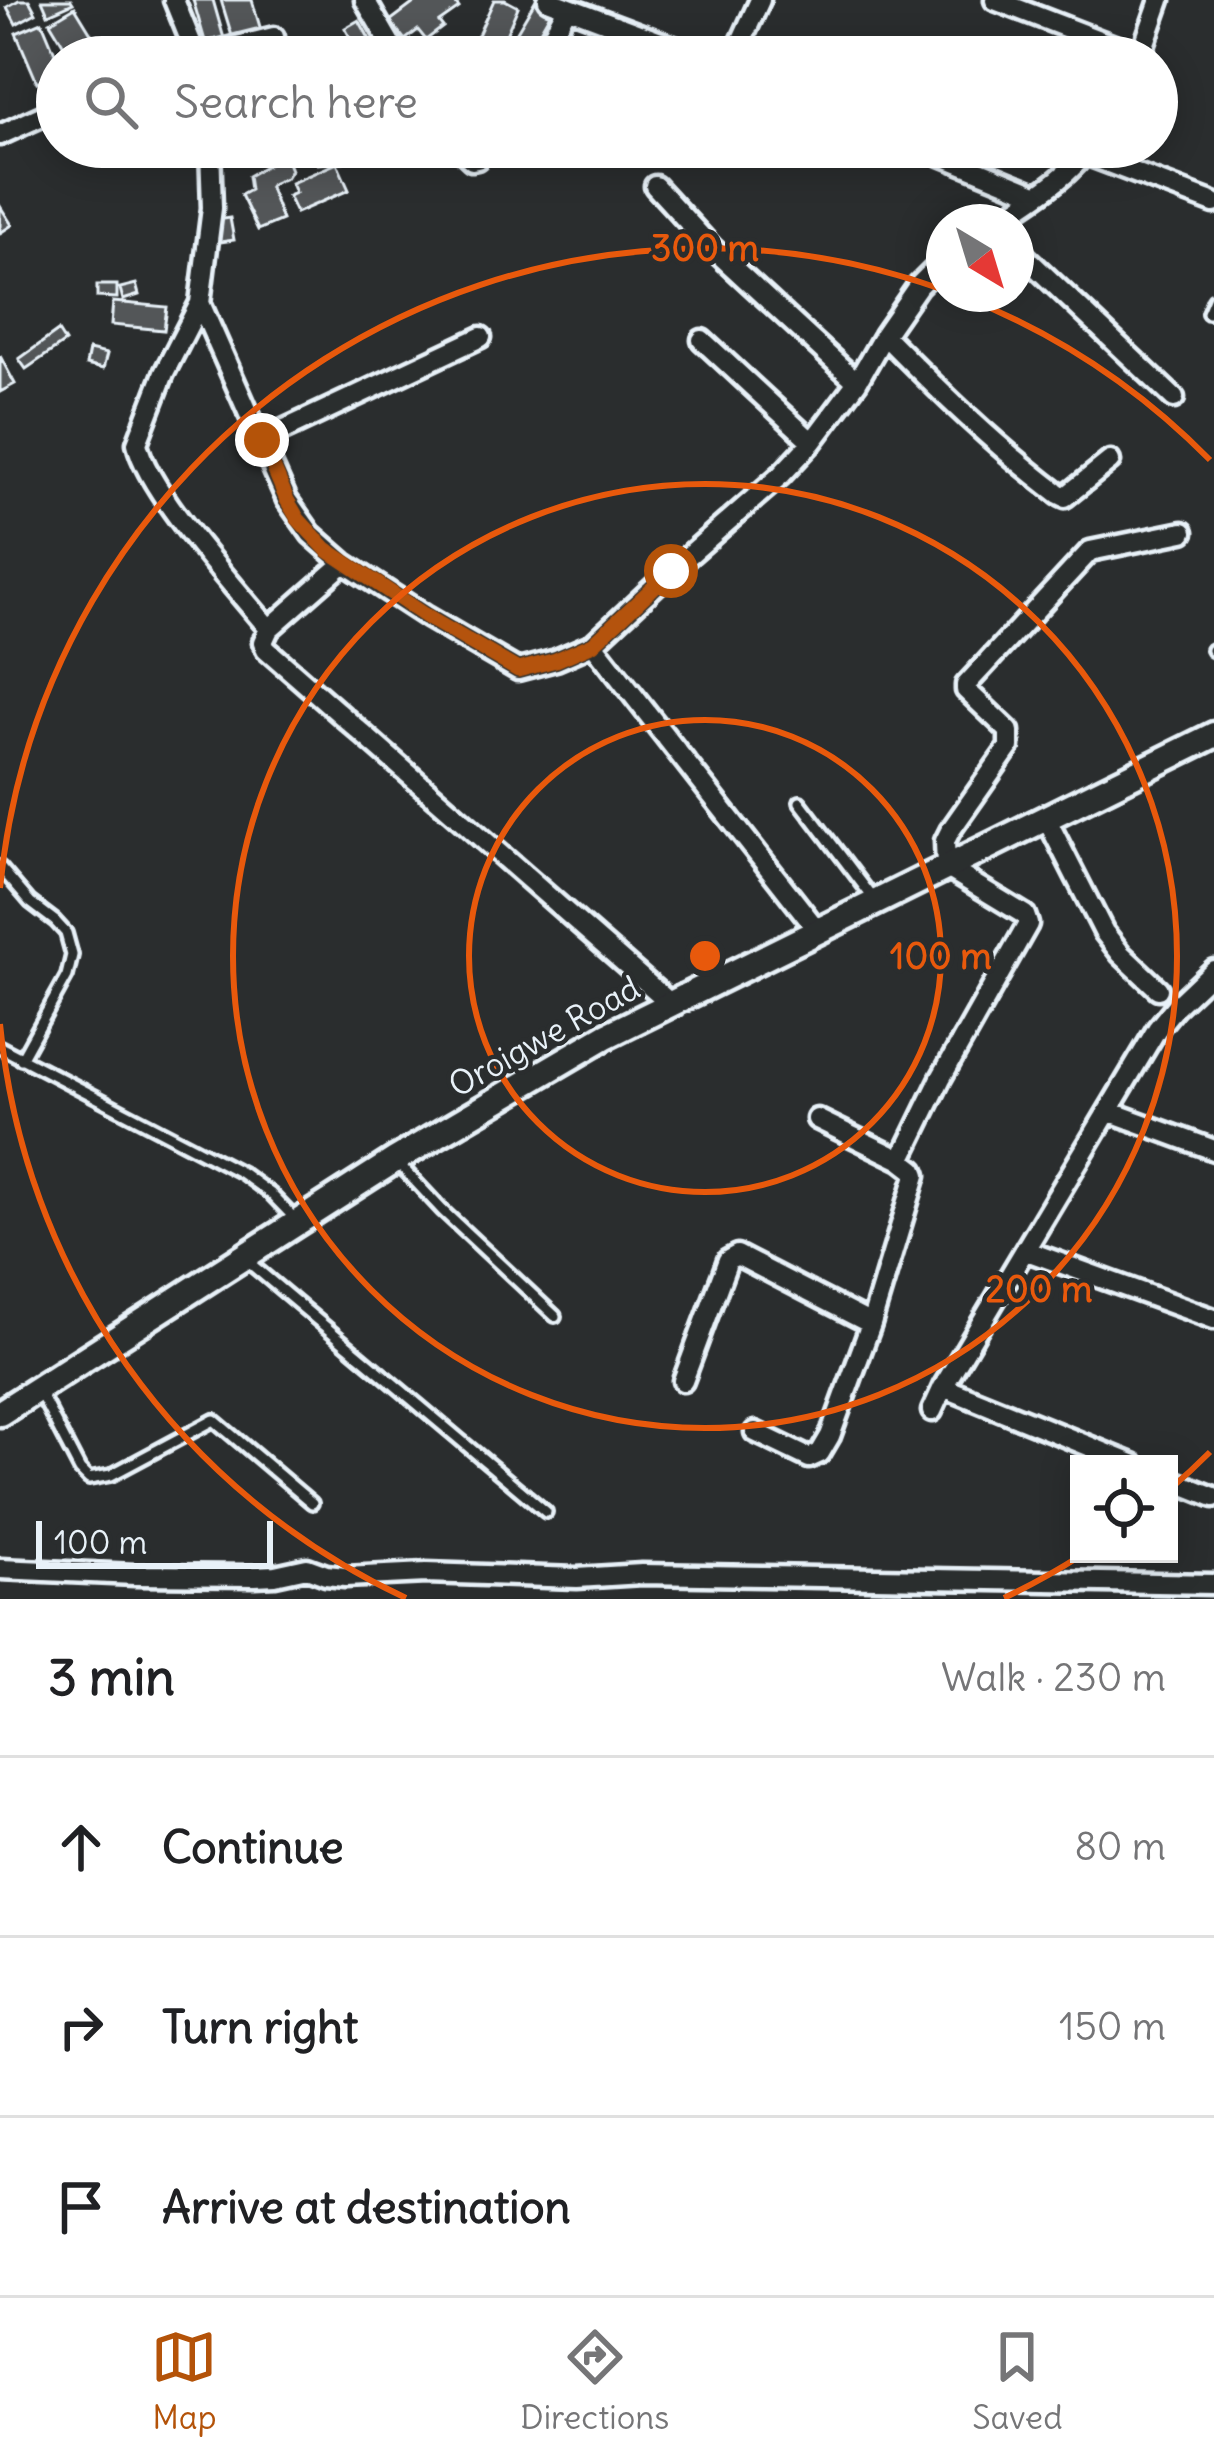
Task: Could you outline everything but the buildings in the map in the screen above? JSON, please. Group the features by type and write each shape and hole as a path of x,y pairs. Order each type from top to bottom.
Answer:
{"street":[{"path":"174,0 188,36"},
{"path":"365,0 386,36"},
{"path":"744,36 760,0"},
{"path":"995,0 1087,36"},
{"path":"1147,36 1160,0"},
{"path":"547,36 557,4 643,36"},
{"path":"0,135 36,119"},
{"path":"211,168 212,208 200,303 164,373 138,436 138,451 178,517 269,629"},
{"path":"972,168 1036,194"},
{"path":"1022,204 1070,168"},
{"path":"1130,168 1214,203"},
{"path":"655,186 712,248 856,382"},
{"path":"1034,265 1174,398"},
{"path":"200,303 298,519 344,563 518,670 593,644 767,488 812,442 926,278"},
{"path":"884,334 993,441 1059,494 1073,493 1110,461"},
{"path":"262,440 481,337"},
{"path":"702,340 812,442"},
{"path":"901,1160 941,1078 1028,924 1025,915 946,867 945,841 950,831 1011,739 966,685 1090,551 1183,532"},
{"path":"344,563 269,629 263,642 266,649 670,1004"},
{"path":"593,644 818,931"},
{"name":"Oroigwe Road","path":"0,1413 395,1160 606,1036 1214,735"},
{"path":"1046,818 1104,932 1159,989"},
{"path":"932,1411 1157,1029 1212,973"},
{"path":"1108,1111 1214,1150"},
{"path":"755,1432 800,1456 820,1453 871,1324 916,1175 901,1160 817,1119"},
{"path":"1027,1251 1214,1319"},
{"path":"683,1382 732,1256 871,1324"},
{"path":"944,1387 1111,1455"},
{"path":"1178,1483 1214,1497"},
{"path":"0,1569 255,1576 307,1568 333,1576 642,1574 865,1589 1214,1584"},
{"path":"333,1576 350,1599"}],"lane":[{"path":"1208,314 1214,299"},
{"path":"800,802 876,902"},
{"path":"0,867 65,933 72,955 67,976 21,1059"},
{"path":"0,1047 242,1173 298,1222"},
{"path":"395,1160 555,1316"},
{"path":"242,1257 546,1512"},
{"path":"38,1388 89,1479 111,1475 214,1420 311,1503"}],"route":[{"path":"262,440 298,519 326,549 427,617 518,670 593,644 671,571"}]}
